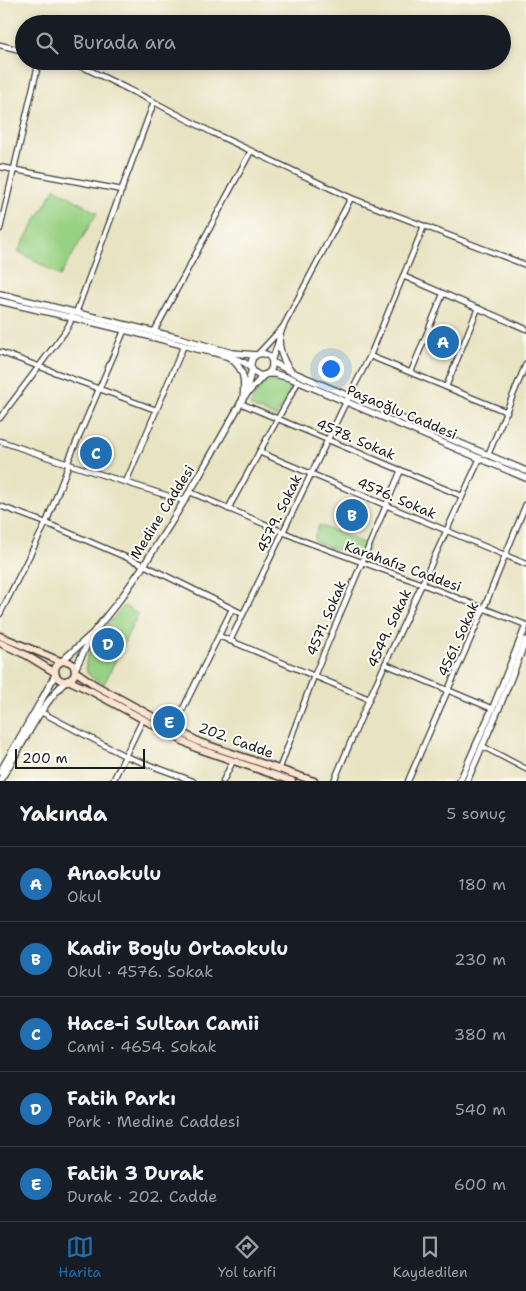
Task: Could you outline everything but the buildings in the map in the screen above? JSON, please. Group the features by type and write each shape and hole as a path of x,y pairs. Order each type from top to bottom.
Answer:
{"main road":[{"path":"0,636 62,661 71,662 75,670 74,676 67,681 61,680 32,658 0,643"},
{"path":"55,674 56,665 62,661"},
{"name":"202. Cadde","path":"75,670 95,685 172,731 199,750 280,776 314,781"},
{"name":"202. Cadde","path":"67,681 86,688 143,719 292,781"}],"street":[{"path":"0,45 15,49"},
{"path":"0,229 37,70"},
{"path":"89,70 213,133 351,198 526,265"},
{"path":"0,418 64,333 122,190 154,102"},
{"path":"154,332 250,151"},
{"path":"0,167 122,190"},
{"path":"0,294 230,358 251,368 258,375 265,374 271,371 272,361 283,327 351,198"},
{"name":"4579. Sokak","path":"230,641 347,399 370,356 424,226"},
{"path":"403,276 526,329"},
{"path":"410,372 443,294"},
{"path":"0,300 154,332 232,352 264,354 268,355 272,361"},
{"path":"446,387 478,308"},
{"path":"251,368 251,359 283,327"},
{"path":"0,614 46,523 68,464 124,330"},
{"path":"279,338 281,357 292,372"},
{"path":"126,482 184,345"},
{"path":"1,354 100,388 156,410"},
{"path":"370,356 507,412"},
{"path":"230,358 238,364 241,370 244,385 242,401"},
{"name":"Paşaoğlu Caddesi","path":"272,361 347,399 526,478"},
{"path":"488,455 526,364"},
{"name":"Medine Caddesi","path":"62,661 93,634 144,565 190,492 242,401 251,368"},
{"name":"Paşaoğlu Caddesi","path":"265,374 281,375 347,399 526,471"},
{"name":"Medine Caddesi","path":"242,401 265,374"},
{"path":"228,509 298,382"},
{"name":"4578. Sokak","path":"242,401 328,440 462,496"},
{"path":"0,441 184,501"},
{"name":"4576. Sokak","path":"259,452 526,564"},
{"name":"4549. Sokak","path":"334,781 369,699 480,458"},
{"name":"4571. Sokak","path":"280,776 314,676 401,470"},
{"name":"Karahafız Caddesi","path":"190,492 304,542 422,584 526,625"},
{"name":"4561. Sokak","path":"408,781 484,608 526,504"},
{"path":"0,506 46,523 144,565 243,614"},
{"path":"172,731 232,609"},
{"path":"460,781 526,625"},
{"name":"Medine Caddesi","path":"75,670 93,634"},
{"path":"218,636 369,699"},
{"path":"467,781 526,640"},
{"path":"385,664 492,709"},
{"path":"0,772 2,764 55,674"},
{"path":"0,780 48,700 67,681"},
{"path":"41,712 125,756 193,781"},
{"path":"112,781 143,719"},
{"path":"482,746 526,769"},
{"path":"223,781 233,761"}],"green space":[{"path":"55,188 97,213 60,276 18,251"},
{"path":"271,381 282,383 292,388 276,417 250,406 260,387"},
{"path":"319,525 368,545 364,559 316,542 314,538"},
{"path":"124,606 138,614 104,684 90,676 86,668 87,659 90,649"}],"place":[{"name":"Anaokulu","path":"443,342"},
{"name":"Hace-i Sultan Camii","path":"96,453"},
{"name":"Kadir Boylu Ortaokulu","path":"352,515"},
{"name":"Fatih Parkı","path":"108,644"},
{"name":"Fatih 3 Durak","path":"169,722"}]}
